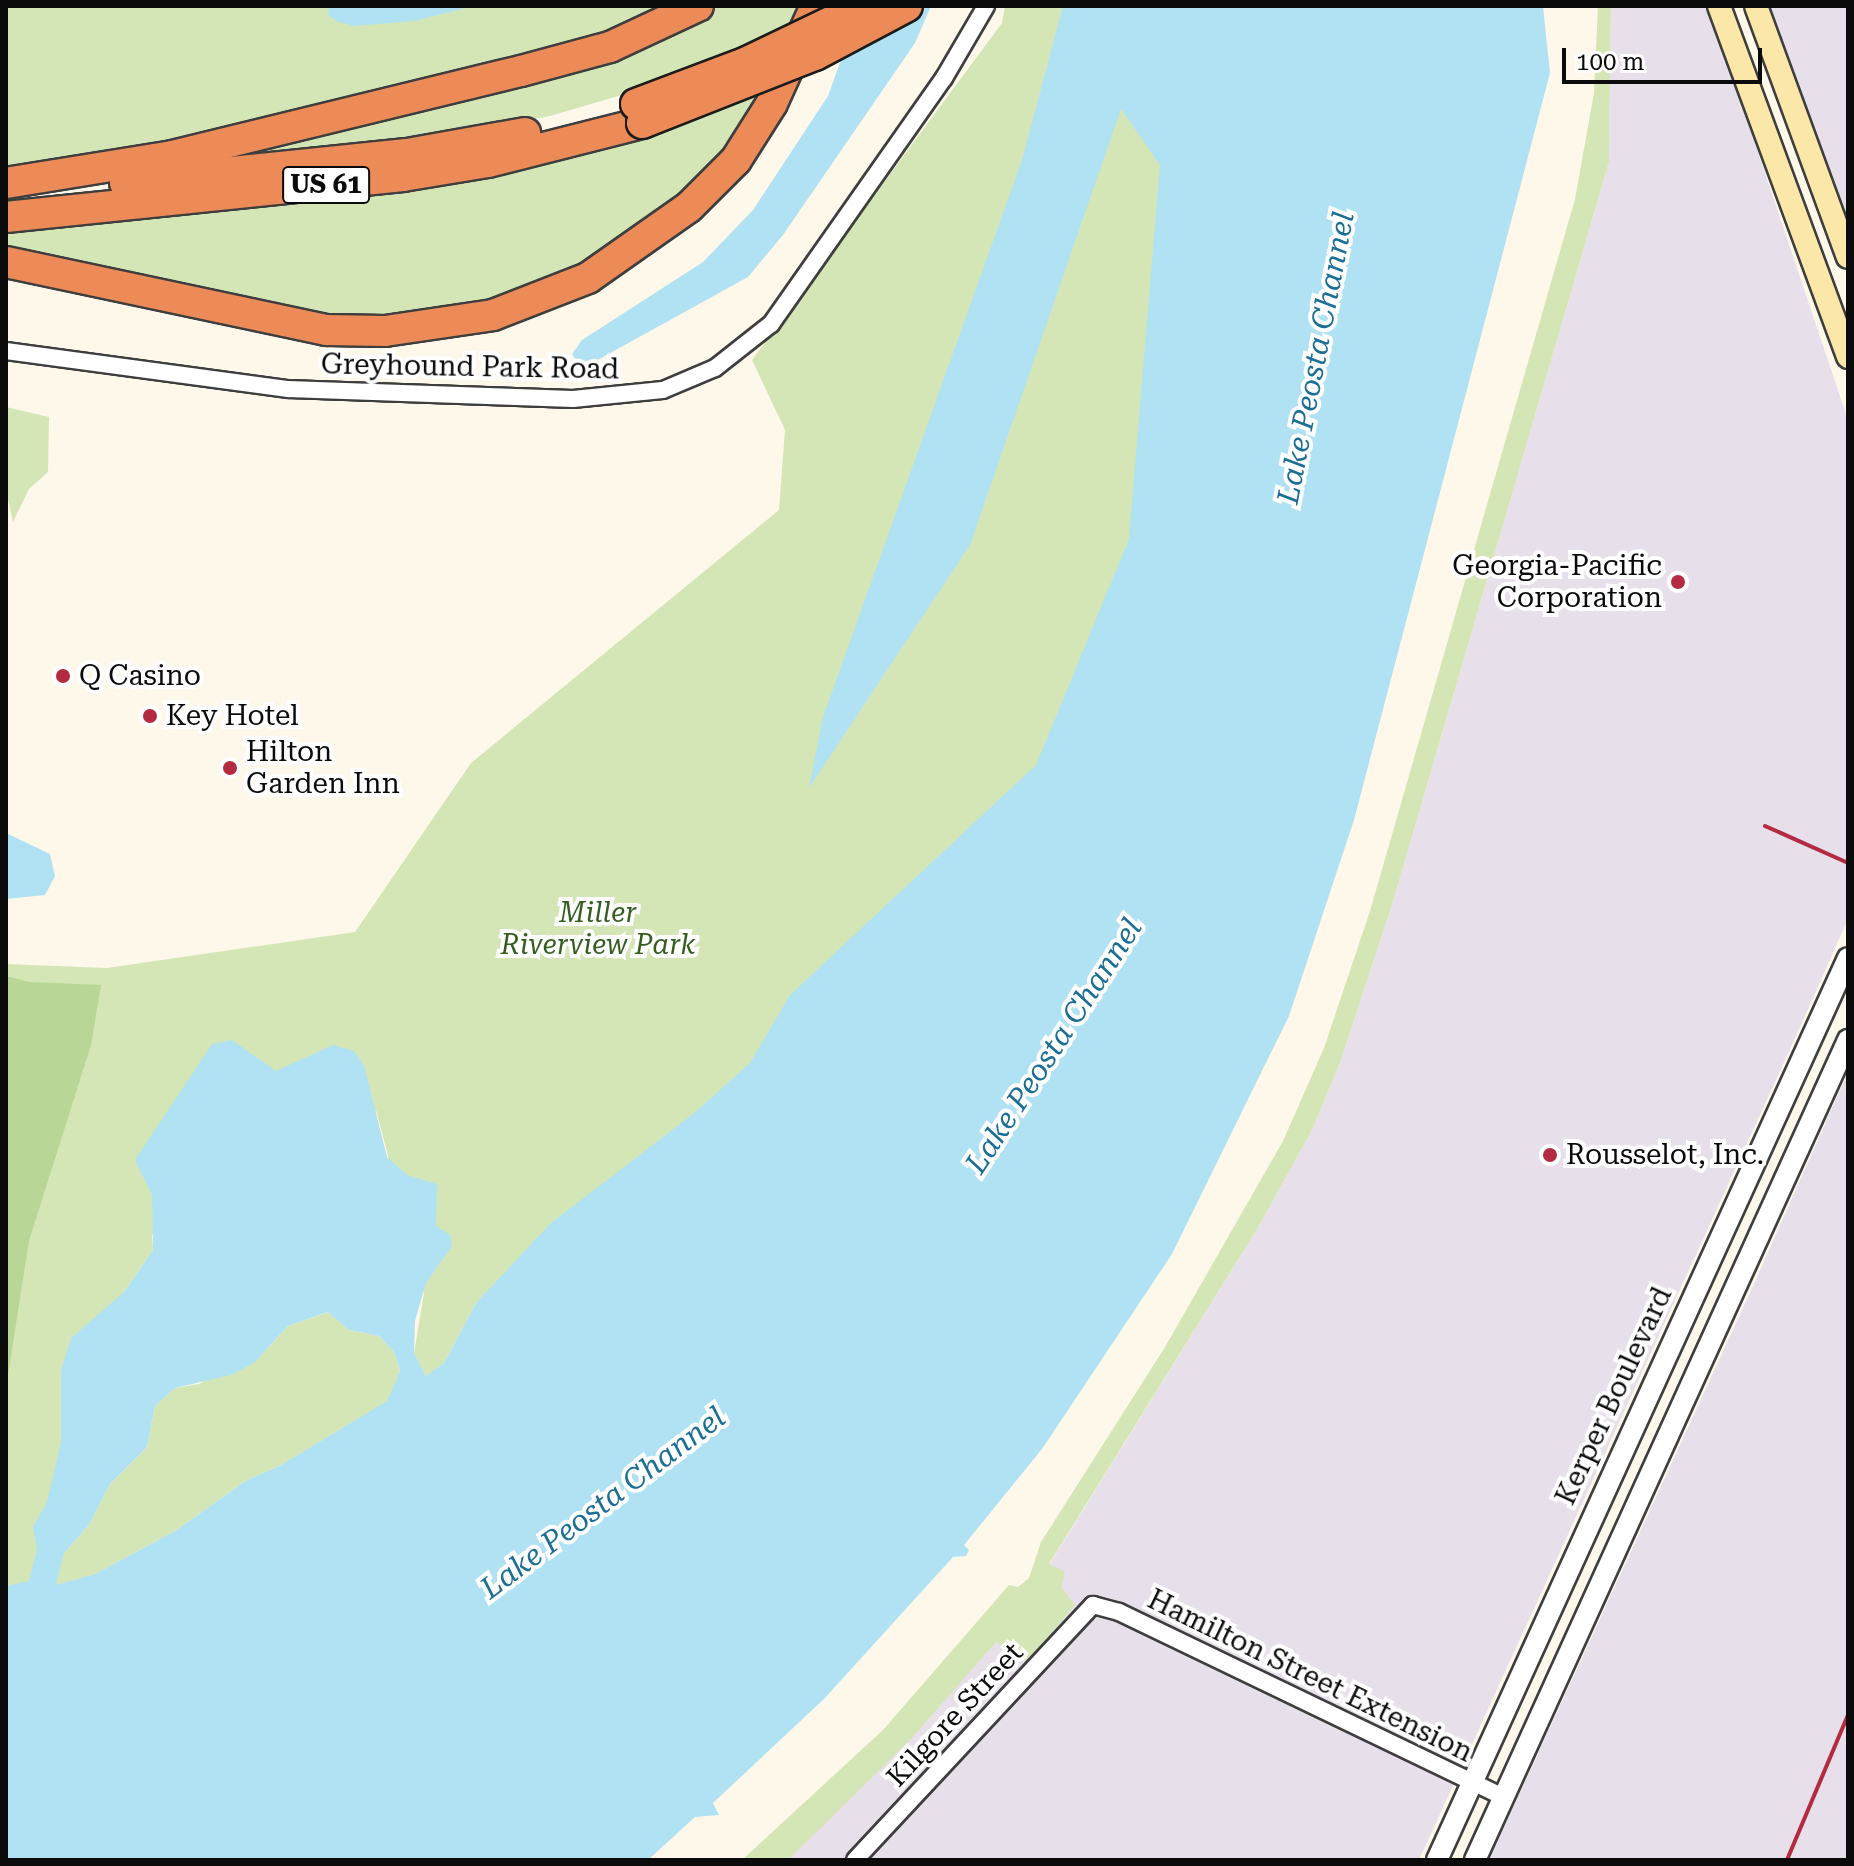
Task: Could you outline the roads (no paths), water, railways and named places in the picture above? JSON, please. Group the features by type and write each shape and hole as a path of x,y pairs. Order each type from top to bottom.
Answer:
{"highway":[{"path":"6,183 172,156 521,71 610,47 698,6"},
{"path":"6,262 327,330 385,331 493,315 588,278 689,207 736,160 758,126 816,6"},
{"name":"US 61","path":"6,194 407,154 561,125 639,114 864,6"},
{"name":"US 61","path":"6,217 403,176 501,159 815,55 907,6"}],"main road":[{"path":"1719,6 1848,357"},
{"path":"1756,6 1848,257"}],"street":[{"name":"Greyhound Park Road","path":"6,351 288,389 573,399 663,390 715,368 771,324 944,78 986,6"},
{"name":"Kerper Boulevard","path":"1437,1860 1848,958"},
{"path":"1475,1860 1848,1040"},
{"name":"Hamilton Street Extension","path":"1093,1605 1119,1612 1504,1797"},
{"name":"Kilgore Street","path":"856,1860 1093,1605"}],"water":[{"path":"329,6 474,6 414,21 354,26 336,21 328,15"},
{"path":"860,6 931,6 915,43 783,235 748,277 594,362 577,361 572,354 582,340 703,262 753,210 828,96"},
{"name":"Lake Peosta Channel","path":"1063,6 1543,6 1550,73 1354,820 1289,1016 1172,1254 1042,1449 964,1545 969,1550 966,1556 953,1557 824,1699 713,1803 719,1815 695,1817 648,1860 6,1860 6,1586 29,1581 37,1549 33,1527 47,1502 61,1442 61,1371 71,1338 124,1292 153,1250 152,1195 135,1160 212,1044 232,1040 276,1071 333,1045 354,1051 364,1065 387,1157 407,1175 437,1184 436,1226 450,1235 452,1246 426,1283 415,1321 414,1353 426,1376 444,1363 476,1303 551,1223 693,1114 750,1063 790,995 1036,765 1129,539 1160,165 1121,109 970,545 809,788 823,717 1022,160","holes":["328,1312 349,1330 379,1336 394,1352 400,1371 387,1401 281,1465 247,1480 175,1531 95,1574 56,1585 64,1553 89,1525 110,1484 147,1447 155,1406 175,1388 231,1375 254,1363 288,1326"]},
{"path":"6,833 50,854 55,876 45,895 6,899"}],"railway":[{"path":"1765,826 1848,863"},
{"path":"1787,1860 1848,1715"}],"place":[{"name":"Georgia-Pacific Corporation","path":"1678,582"},
{"name":"Q Casino","path":"63,676"},
{"name":"Key Hotel","path":"150,716"},
{"name":"Hilton Garden Inn","path":"230,768"},
{"name":"Rousselot, Inc.","path":"1550,1155"}],"park label":[{"name":"Miller Riverview Park","path":"598,929"}]}
